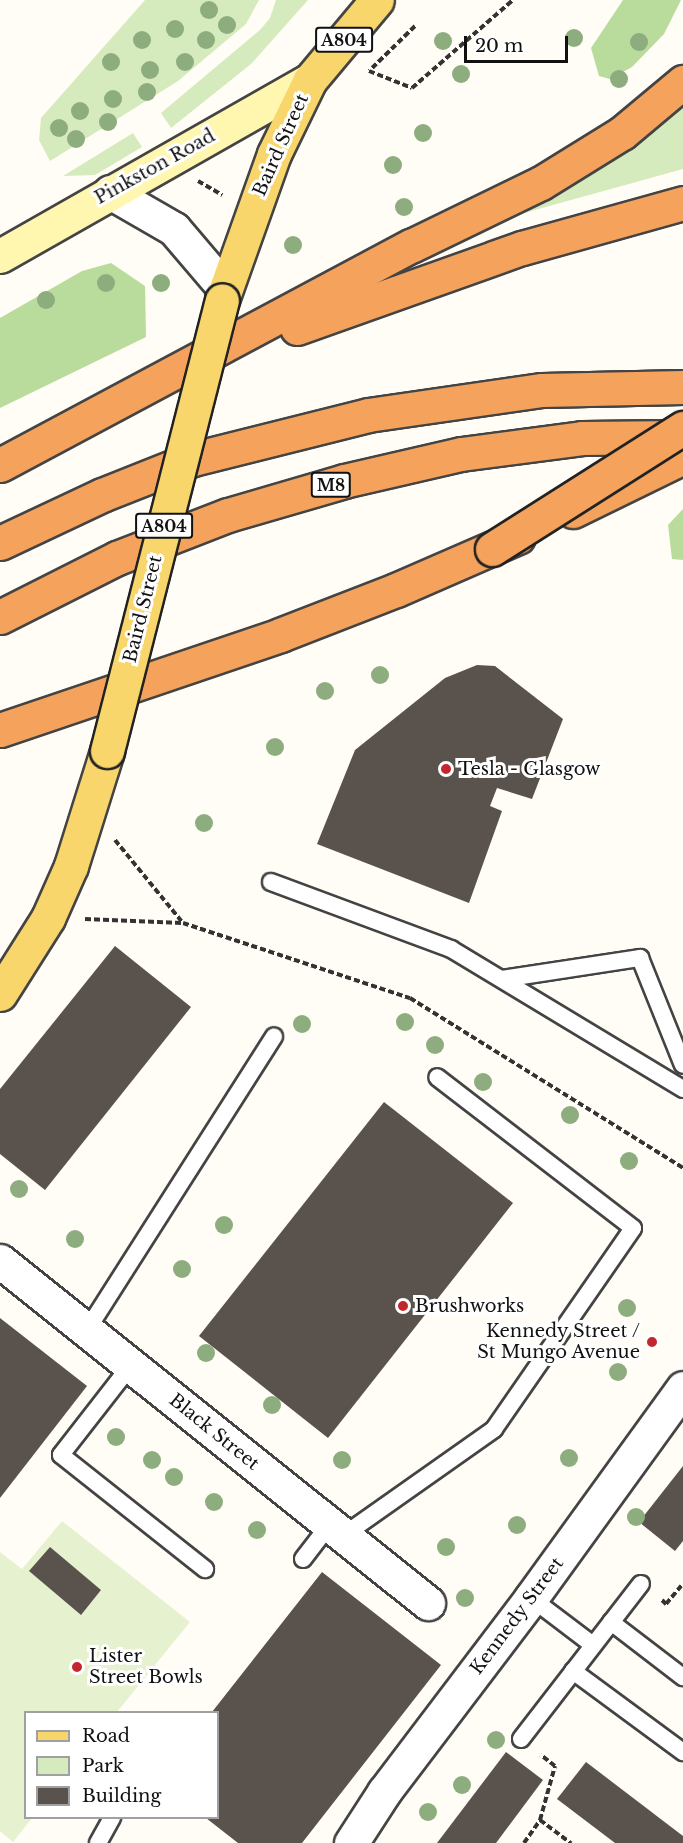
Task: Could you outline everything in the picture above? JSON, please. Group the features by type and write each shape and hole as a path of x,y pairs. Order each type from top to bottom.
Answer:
{"highway":[{"path":"0,465 411,246 541,183 622,133 683,82"},
{"path":"101,410 300,326 421,281 683,203"},
{"path":"0,543 102,495 194,459 368,415 542,390 683,387"},
{"path":"492,549 683,428"},
{"name":"M8","path":"0,617 117,558 228,515 344,481 460,454 582,438 683,437"},
{"path":"0,730 280,634 492,549 683,457"}],"main road":[{"name":"A804","path":"310,80 377,0"},
{"name":"Baird Street","path":"0,994 48,918 90,809 107,751 223,295 274,153 310,80"}],"street":[{"name":"Pinkston Road","path":"0,256 310,80"},
{"path":"110,192 174,229 223,295"},
{"name":"Black Street","path":"0,1261 428,1603"},
{"name":"Kennedy Street","path":"351,1843 384,1792 531,1598 683,1388"}],"lane":[{"path":"271,882 451,949 683,1089"},
{"path":"502,979 640,958 683,1065"},
{"path":"87,1330 274,1037"},
{"path":"303,1559 337,1529 494,1429 633,1228 437,1077"},
{"path":"131,1365 60,1455 205,1569"},
{"path":"521,1739 641,1584"},
{"path":"531,1598 593,1645"},
{"path":"611,1622 683,1677"},
{"path":"573,1671 683,1752"},
{"path":"98,1843 111,1819"}],"path":[{"path":"415,26 369,71 412,88 513,0"},
{"path":"180,153 202,187 253,208"},
{"path":"90,809 183,923"},
{"path":"48,918 183,923 410,998 683,1168"},
{"path":"521,1739 555,1766 540,1820 524,1843"},
{"path":"540,1820 571,1843"}],"green space":[{"path":"145,0 259,0 246,24 178,81 50,161 39,140 41,118"},
{"path":"276,0 308,0 251,64 171,128 161,113 260,30 270,18"},
{"path":"623,0 681,0 664,34 632,67 610,79 599,76 591,48"},
{"path":"683,100 683,169 524,213 523,205"},
{"path":"133,133 142,147 95,175 63,176"},
{"path":"111,263 145,286 146,337 0,408 0,318 82,271"},
{"path":"683,509 683,560 672,559 668,525"},
{"name":"Lister Street Bowls","path":"62,1521 190,1622 118,1711 24,1711 24,1819 31,1819 13,1842 0,1831 0,1552 22,1569"}],"building":[{"name":"Tesla - Glasgow","path":"477,665 495,666 563,719 532,799 497,788 490,806 502,811 469,903 317,844 355,750 445,678"},
{"path":"115,946 191,1007 45,1190 0,1154 0,1089"},
{"path":"384,1102 513,1203 328,1438 199,1336"},
{"path":"0,1318 87,1386 0,1498"},
{"path":"683,1466 683,1541 675,1551 639,1522"},
{"path":"50,1547 101,1590 81,1615 29,1571"},
{"path":"322,1572 441,1665 302,1843 238,1843 207,1819 219,1819 219,1711 213,1711"},
{"path":"506,1752 543,1780 496,1843 437,1843"},
{"path":"586,1762 683,1836 683,1843 615,1843 557,1799"}],"place":[{"name":"Tesla - Glasgow","path":"446,769"},
{"name":"Brushworks","path":"403,1306"},
{"name":"Kennedy Street / St Mungo Avenue","path":"652,1342"},
{"name":"Lister Street Bowls","path":"77,1667"}]}
